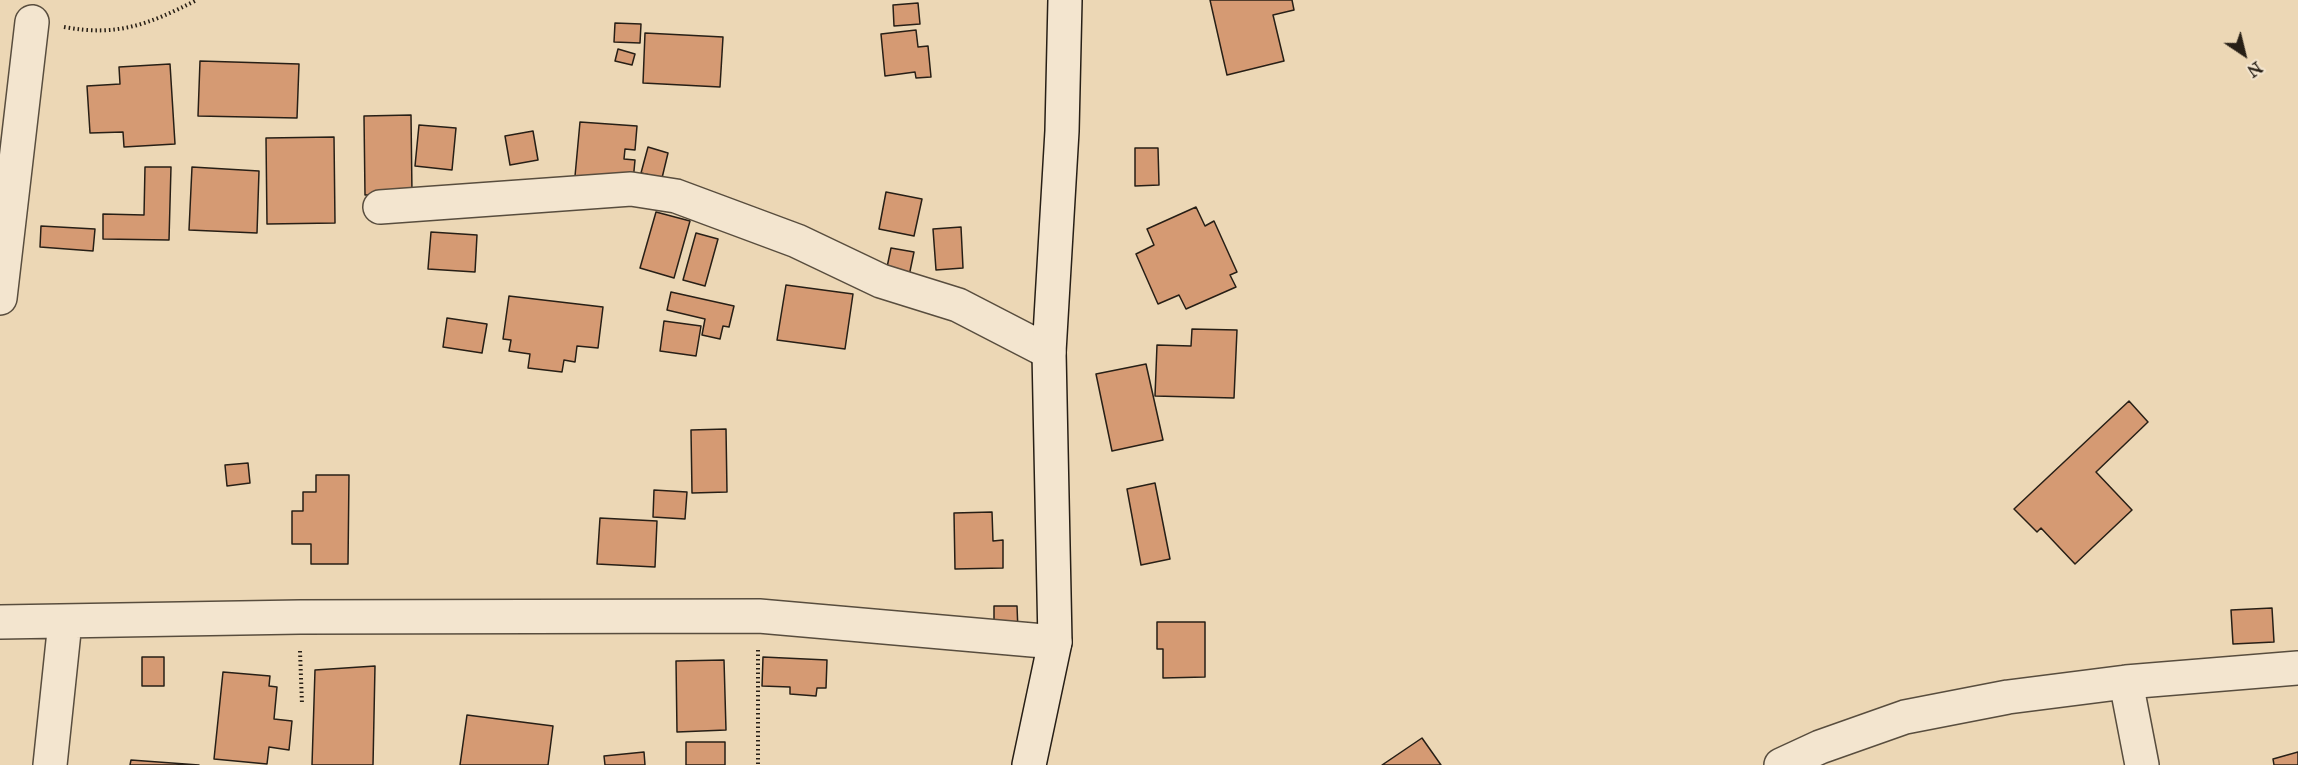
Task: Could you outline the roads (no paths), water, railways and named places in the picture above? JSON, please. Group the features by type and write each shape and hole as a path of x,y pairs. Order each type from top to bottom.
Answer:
{"street":[{"path":"1029,765 1055,642 1049,352 1062,130 1065,0"},
{"path":"0,298 3,230 32,22"},
{"path":"380,207 631,189 676,196 797,241 881,282 958,305 1049,352"},
{"path":"0,622 300,617 759,616 1055,642"},
{"path":"51,765 65,622"},
{"path":"1781,765 1820,747 1905,717 2008,697 2126,682 2298,668"},
{"path":"2126,682 2142,765"}]}
